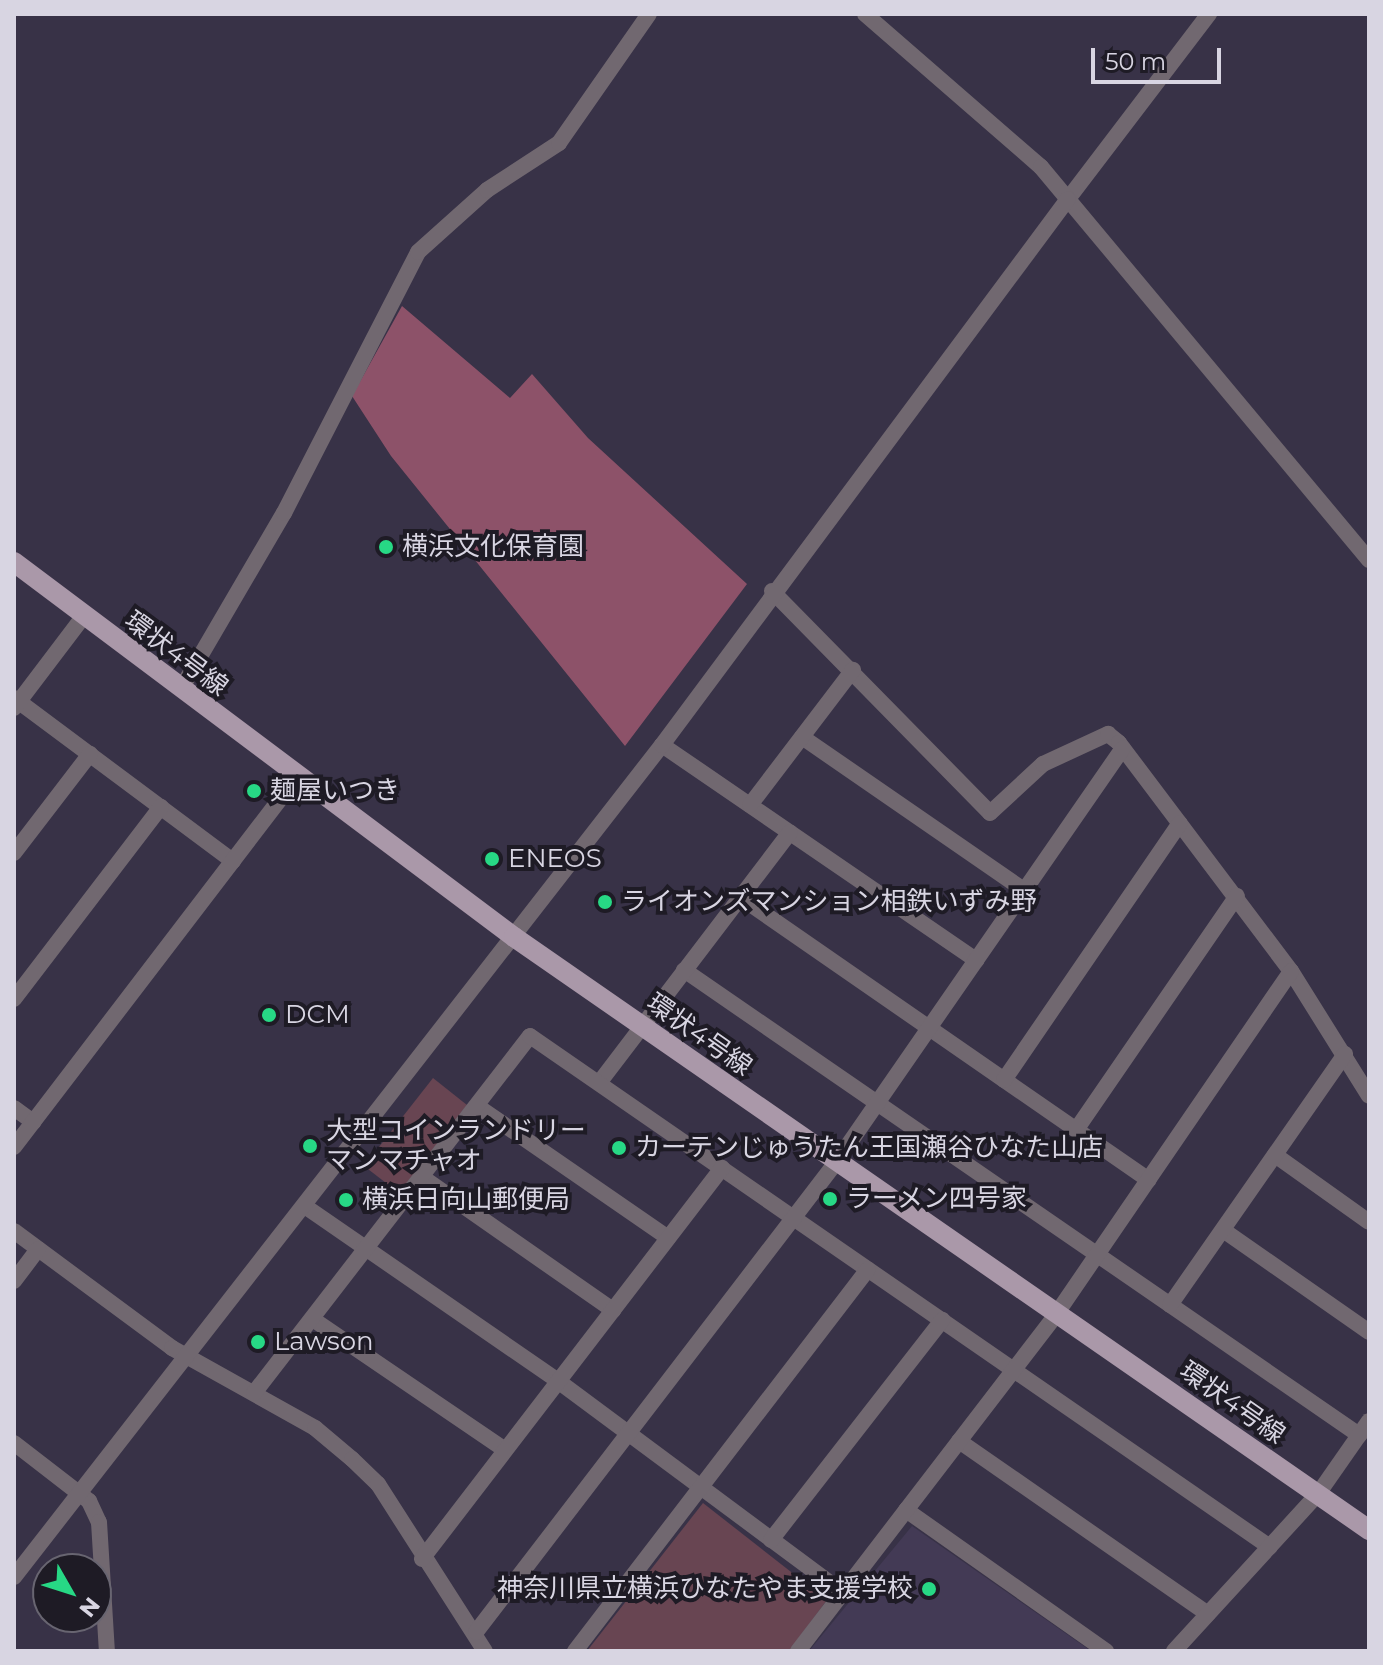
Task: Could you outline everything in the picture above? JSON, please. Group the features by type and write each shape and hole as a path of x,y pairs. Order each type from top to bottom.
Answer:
{"main road":[{"name":"環状4号線","path":"14,562 83,617 514,937 1369,1530"}],"street":[{"path":"181,689 284,513 418,252 487,190 559,143 649,14"},
{"path":"865,14 1068,199 1369,560"},
{"path":"14,1577 187,1352 306,1207 662,745 772,591 1209,14"},
{"path":"772,591 853,670 990,813 1064,753 1108,734 1123,748 1237,896 1291,971 1369,1096"},
{"path":"83,617 16,703 233,861"},
{"path":"750,805 853,670"},
{"path":"802,737 1024,890"},
{"path":"662,745 976,960"},
{"path":"476,1632 837,1161 1123,748"},
{"path":"14,853 90,754"},
{"path":"14,1147 297,777"},
{"path":"14,999 161,807"},
{"path":"1004,1080 1180,823"},
{"path":"599,1083 790,832"},
{"path":"1076,1130 1237,896"},
{"path":"740,897 1148,1180"},
{"path":"684,970 1170,1305 1364,1428 1318,1494 1174,1651"},
{"path":"798,1651 1057,1313 1291,971"},
{"path":"254,1393 314,1320 530,1036 1270,1547"},
{"path":"1170,1305 1345,1054"},
{"path":"477,1106 668,1238"},
{"path":"14,1108 33,1122"},
{"path":"1275,1155 1369,1222"},
{"path":"422,1559 722,1168"},
{"path":"422,1177 613,1310"},
{"path":"306,1207 558,1381 843,1593"},
{"path":"1223,1230 1369,1332"},
{"path":"14,1231 172,1348 187,1352 315,1428 378,1484 422,1559 476,1632 485,1651"},
{"path":"14,1281 38,1249"},
{"path":"575,1651 868,1269"},
{"path":"314,1320 505,1450"},
{"path":"771,1540 942,1320"},
{"path":"959,1441 1208,1614"},
{"path":"14,1443 79,1492 99,1522 107,1651"},
{"path":"906,1510 1106,1651"}],"shaded area":[{"path":"402,306 510,398 532,374 588,438 747,584 625,746 391,456 352,396"},
{"path":"433,1078 467,1105 399,1193 364,1166"},
{"path":"703,1503 827,1600 789,1651 587,1651"},
{"name":"神奈川県立横浜ひなたやま支援学校","path":"912,1526 1091,1651 809,1651"}],"place":[{"name":"横浜文化保育園","path":"386,547"},
{"name":"麺屋いつき","path":"254,791"},
{"name":"ENEOS","path":"492,859"},
{"name":"ライオンズマンション相鉄いずみ野","path":"605,902"},
{"name":"DCM","path":"269,1015"},
{"name":"大型コインランドリー マンマチャオ","path":"310,1146"},
{"name":"カーテンじゅうたん王国瀬谷ひなた山店","path":"619,1148"},
{"name":"ラーメン四号家","path":"830,1199"},
{"name":"横浜日向山郵便局","path":"346,1200"},
{"name":"Lawson","path":"258,1342"},
{"name":"神奈川県立横浜ひなたやま支援学校","path":"929,1589"}]}
